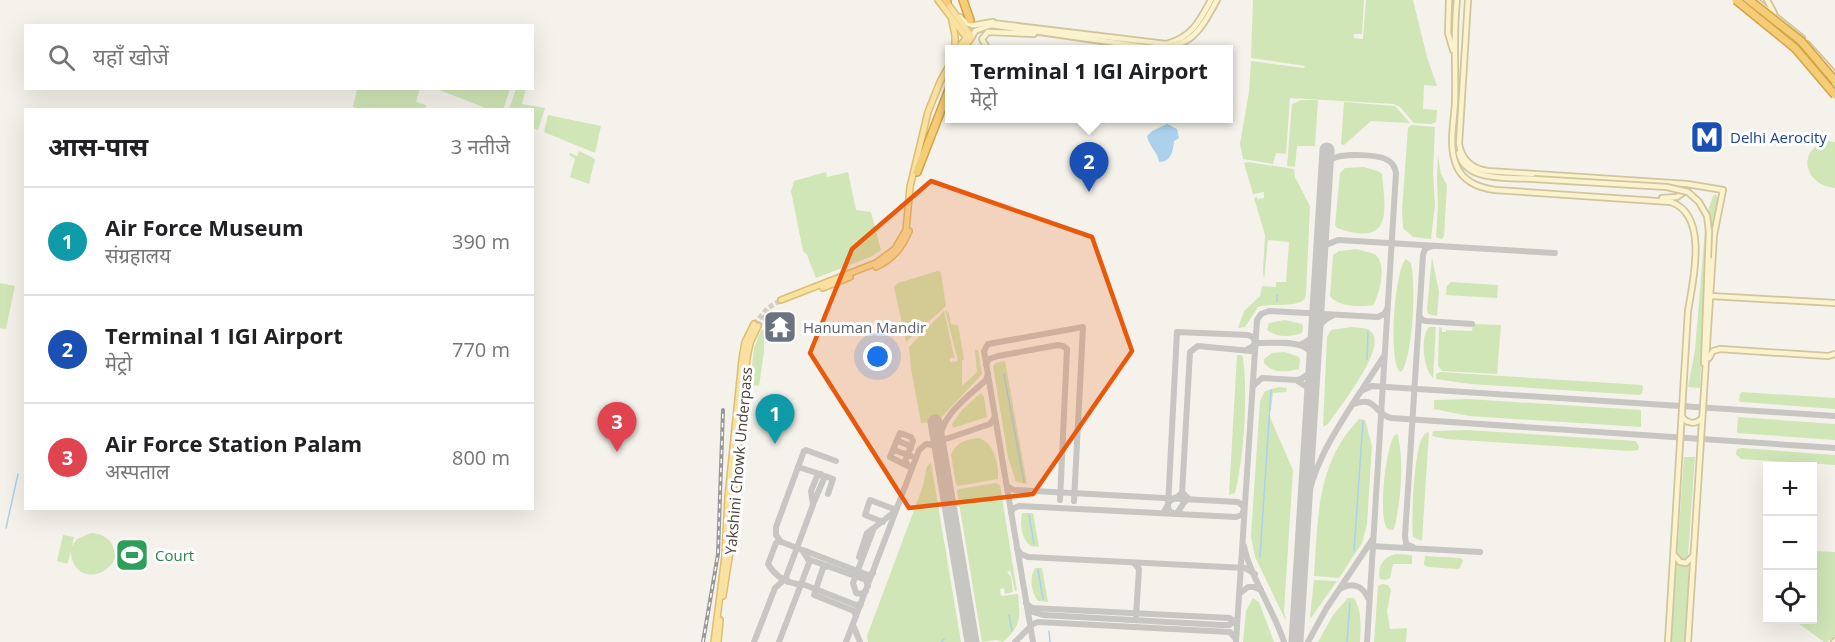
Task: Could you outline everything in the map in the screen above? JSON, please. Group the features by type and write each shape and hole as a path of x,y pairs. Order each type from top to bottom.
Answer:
{"highway":[{"path":"963,0 970,20"},
{"path":"1736,0 1795,48 1834,95"},
{"path":"1753,6 1801,41 1835,83"},
{"path":"917,172 945,100"}],"main road":[{"path":"938,0 969,37"},
{"path":"1157,45 1173,42 1193,30 1211,0"},
{"path":"1177,45 1190,39 1203,25 1217,0"},
{"path":"1449,0 1448,36 1454,49"},
{"path":"1457,0 1453,151 1457,167 1470,182 1495,190 1646,199 1677,204 1688,214 1693,224 1695,248 1693,283 1688,310 1668,642"},
{"path":"1468,0 1459,144 1461,161 1470,172 1482,175 1667,186 1685,191 1699,202 1707,216 1709,232 1703,347 1705,378"},
{"path":"1731,0 1753,6 1796,44 1834,95"},
{"path":"1741,0 1778,17"},
{"path":"1767,0 1778,17 1803,39 1835,75"},
{"path":"947,2 969,37"},
{"path":"947,2 970,26 997,24 1145,45"},
{"path":"1753,6 1834,95"},
{"path":"949,14 954,28 956,45"},
{"path":"961,45 979,29 997,24 1037,33 1143,45"},
{"path":"985,45 982,39 988,32 1028,35 1037,33"},
{"path":"965,45 969,37"},
{"path":"945,73 928,112 910,188 907,221 902,238 891,254 876,263 782,301 877,267 899,250 909,231 917,172 931,114 945,82"},
{"path":"1459,144 1466,160 1474,167 1483,170 1689,184 1723,190 1714,235 1688,642"},
{"path":"1646,199 1677,197 1684,193 1689,184"},
{"path":"1711,296 1835,303"},
{"name":"Yakshini Chowk Underpass","path":"756,325 747,358 732,501 731,545 716,642 726,556 731,444 745,342 756,325"},
{"path":"1705,378 1710,355 1717,349 1828,356 1835,354"},
{"path":"1681,414 1684,420 1690,423 1698,422 1703,416"},
{"path":"1674,552 1675,558 1682,563 1689,561 1694,553"}],"highlighted area":[{"path":"931,181 1092,237 1132,351 1033,494 909,508 810,353 852,249"}],"green space":[{"path":"1253,0 1364,0 1362,34 1354,34 1354,38 1363,39 1366,0 1413,0 1427,57 1437,86 1424,85 1423,109 1437,110 1436,122 1414,123 1400,107 1394,104 1290,98 1286,154 1276,153 1273,164 1243,159 1240,144 1249,92 1251,61 1304,68 1305,66 1251,58"},
{"path":"357,90 419,90 416,102 426,105 425,108 353,107"},
{"path":"440,90 510,90 504,108 485,108"},
{"path":"516,90 526,90 522,104 545,108 538,130 534,128 534,108 509,108"},
{"path":"1301,100 1318,100 1315,146 1297,146 1295,167 1287,166 1292,104"},
{"path":"1344,102 1395,106 1410,123 1371,121 1344,145 1341,144"},
{"path":"548,115 601,126 595,153 544,132"},
{"path":"1411,125 1435,127 1433,173 1435,205 1431,239 1413,237 1403,228 1402,210 1408,128"},
{"path":"1829,141 1835,142 1835,188 1816,180 1810,174 1808,166 1808,158 1812,151 1818,145"},
{"path":"579,151 595,159 589,184 570,177 575,159 569,155 570,153 577,156"},
{"path":"1438,155 1441,174 1447,185 1442,239 1436,237"},
{"path":"1244,163 1294,169 1295,177 1310,206 1306,294 1305,299 1295,304 1258,307 1245,327 1238,328 1244,311 1260,296 1262,286 1276,287 1276,282 1286,282 1289,242 1268,240 1264,280 1265,235 1254,198 1264,198 1264,192 1253,194"},
{"path":"1364,167 1382,174 1384,214 1382,223 1376,230 1368,233 1355,233 1337,228 1335,225 1340,173 1345,168"},
{"path":"826,172 827,177 848,172 856,210 871,212 881,250 870,257 816,278 807,255 803,251 791,191 794,181"},
{"path":"1716,194 1719,200 1712,258 1705,258 1700,388 1688,387 1695,350 1706,217 1713,196"},
{"path":"1356,249 1375,254 1381,265 1380,284 1373,305 1344,304 1330,296 1333,255 1339,251"},
{"path":"1432,257 1439,292 1437,316 1428,314 1427,309"},
{"path":"1406,259 1411,263 1413,274 1413,318 1406,360 1400,372 1396,365 1394,352 1394,316 1398,280"},
{"path":"938,271 941,273 946,306 906,342 894,287 898,283"},
{"path":"1451,282 1498,285 1497,298 1446,295 1447,286"},
{"path":"0,283 15,286 6,329 0,328"},
{"path":"945,310 949,313 951,324 958,325 964,359 962,361 962,386 977,372 975,350 978,350 982,374 941,418 941,421 921,423 909,347 944,311 955,358 950,358 950,362 958,361"},
{"path":"1285,320 1302,324 1302,333 1284,336 1267,330 1269,323"},
{"path":"1473,324 1501,325 1497,374 1442,371 1438,366 1439,327 1442,328 1442,332 1446,330 1472,331"},
{"path":"1352,327 1367,329 1373,334 1375,342 1372,353 1359,380 1328,424 1323,427 1327,337 1331,330"},
{"path":"1429,327 1436,327 1433,378 1427,368 1424,352 1424,338"},
{"path":"761,330 764,330 764,352 759,386 750,385 754,348"},
{"path":"1285,352 1299,357 1299,369 1276,371 1264,363 1264,359 1272,353"},
{"path":"1237,355 1242,355 1243,358 1244,426 1241,462 1235,493 1229,495"},
{"path":"1005,361 1027,484 1016,482 1008,457 993,366"},
{"path":"1440,372 1642,385 1643,387 1640,395 1470,384 1436,379 1436,374"},
{"path":"1279,387 1287,388 1286,392 1273,393 1271,410 1268,413 1293,470 1284,611 1286,621 1255,557 1251,536 1260,401 1265,391"},
{"path":"1742,392 1835,398 1835,409 1742,402 1739,401"},
{"path":"981,393 984,397 987,417 953,428 952,424 963,409"},
{"path":"1468,399 1641,410 1641,427 1469,416 1434,409 1434,400"},
{"path":"1738,417 1835,424 1835,440 1737,433"},
{"path":"1359,419 1365,420 1372,446 1367,524 1362,543 1339,578 1314,576 1319,513 1327,473 1334,454"},
{"path":"1467,430 1636,441 1639,447 1638,450 1630,451 1447,439 1432,436 1433,431"},
{"path":"1429,432 1422,541 1413,537 1412,516 1419,446 1423,436"},
{"path":"1396,434 1400,446 1401,480 1395,526 1392,530 1388,529 1385,523 1383,497 1389,450"},
{"path":"979,438 992,449 998,468 998,479 958,486 951,455 953,450 959,444"},
{"path":"1737,449 1835,455 1835,465 1817,464 1817,462 1741,459 1736,454"},
{"path":"1684,457 1695,457 1688,556 1681,560 1677,557"},
{"path":"931,463 961,642 868,642 867,636 923,486 927,466"},
{"path":"996,483 1000,485 1017,591 1015,591 1010,570 1007,572 1011,577 1013,592 1005,594 1004,588 1000,589 1001,596 1018,594 1019,615 1014,631 1003,642 996,640 982,642 957,491"},
{"path":"1022,513 1033,513 1039,547 1030,546 1023,535"},
{"path":"91,533 109,540 115,552 115,558 104,571 97,574 82,573 73,561 71,552 67,564 57,561 63,535 74,537 72,546 77,539"},
{"path":"1817,551 1835,552 1835,636 1824,642 1799,624 1817,624"},
{"path":"1396,554 1412,555 1412,564 1393,564 1390,578 1380,579 1379,570 1382,563 1388,557"},
{"path":"1425,556 1463,560 1460,568 1457,569 1428,567 1424,565"},
{"path":"1676,562 1689,562 1686,642 1669,642"},
{"path":"1035,568 1042,568 1048,602 1038,601 1034,593 1031,580"},
{"path":"1314,580 1337,581 1311,618 1310,617"},
{"path":"1388,585 1391,590 1387,611 1390,629 1407,628 1406,642 1374,642 1378,586"},
{"path":"1253,598 1259,602 1274,642 1243,642 1246,611"},
{"path":"1348,598 1354,598 1360,614 1360,642 1318,642 1333,615"}],"water":[{"path":"1167,124 1177,129 1179,138 1174,141 1169,158 1159,162 1147,136"}],"waterway":[{"path":"1277,295 1277,302"},
{"path":"1367,360 1368,332"},
{"path":"1004,374 1024,482"},
{"path":"1260,557 1271,390"},
{"path":"1354,551 1363,421"},
{"path":"6,528 18,474"},
{"path":"1029,515 1034,544"},
{"path":"1038,570 1043,599"},
{"path":"1347,642 1350,603"},
{"path":"1009,615 1012,631"},
{"path":"1049,631 1050,642"},
{"path":"941,642 944,639"}],"taxiway":[{"path":"1326,170 1332,159 1361,155 1389,161 1396,173 1367,642"},
{"path":"1320,256 1326,245 1338,240 1555,253"},
{"path":"1413,547 1406,544 1405,536 1423,255 1425,249 1432,246"},
{"path":"1236,642 1257,320 1261,314 1269,311 1378,317 1387,309"},
{"path":"1419,315 1422,320 1426,321 1472,324"},
{"path":"1299,345 1309,340 1322,322 1332,316"},
{"path":"1033,642 984,351 988,344 1083,327 1074,501"},
{"path":"1163,513 1168,503 1169,502 1172,499 1179,496 1182,492 1189,499 1175,514 1169,511 1168,506 1177,332 1248,335 1253,337 1255,342 1248,349"},
{"path":"1254,345 1287,343 1297,344 1308,350 1313,360 1312,365 1307,375 1296,380"},
{"path":"986,365 989,359 998,356 1058,345 1067,349 1060,500"},
{"path":"1182,494 1190,352 1198,346 1251,351"},
{"path":"1363,388 1384,356"},
{"path":"939,445 940,435 949,416 986,380 988,374"},
{"path":"1253,386 1262,378 1296,380 1307,387 1311,400"},
{"path":"1303,519 1312,483 1324,452 1361,391 1372,386 1835,416"},
{"path":"1354,404 1371,403 1381,413 1391,418 1835,448"},
{"path":"937,442 990,424 995,417"},
{"path":"907,464 905,461 913,441 911,437 900,433 890,457 912,468"},
{"path":"896,442 911,448"},
{"path":"846,642 919,450 926,444 932,445 938,449 941,457"},
{"path":"894,448 894,450 911,456"},
{"path":"781,542 776,535 776,527 804,451 836,461"},
{"path":"798,467 820,474"},
{"path":"788,582 786,577 813,505 811,491 818,474 823,477"},
{"path":"814,502 825,476 833,479 828,494"},
{"path":"1007,486 1014,490 1238,502 1244,509 1242,515 1236,517 1019,506 1011,512"},
{"path":"883,522 865,515 870,500 894,509 897,508"},
{"path":"866,591 861,594 856,593 853,583 874,528 894,512"},
{"path":"859,557 867,533 872,529"},
{"path":"1308,642 1326,609 1372,540"},
{"path":"861,604 856,605 779,577 768,564 776,543 779,541 802,550 808,559 866,580 868,586"},
{"path":"1244,546 1251,569 1284,642"},
{"path":"1370,546 1480,552"},
{"path":"1017,549 1028,557 1245,568 1255,574"},
{"path":"803,550 868,575 873,573"},
{"path":"779,642 809,563 808,558"},
{"path":"1134,563 1139,569 1136,616"},
{"path":"828,566 823,568 814,595 854,611 856,616"},
{"path":"754,642 775,588 785,579"},
{"path":"1340,589 1353,585 1363,590 1368,598"},
{"path":"1239,594 1248,587 1261,590"},
{"path":"1026,603 1032,608 1230,618 1236,624"},
{"path":"1030,611 1043,615 1221,625 1229,625 1237,619"},
{"path":"1015,642 1038,622 1230,632 1236,639"},
{"path":"853,625 860,642"}],"runway":[{"path":"1296,642 1327,150"},
{"path":"935,422 972,642"}],"tunnel":[{"path":"968,45 970,20"},
{"path":"754,324 768,308 781,300"},
{"path":"758,326 769,311"}],"railway":[{"path":"703,642 718,554 723,410"}],"place":[{"name":"Delhi Aerocity","path":"1707,137"},
{"name":"Terminal 1 IGI Airport","path":"1089,192"},
{"name":"Hanuman Mandir","path":"780,327"},
{"name":"Air Force Museum","path":"775,444"},
{"name":"Air Force Station Palam","path":"617,452"},
{"name":"Court","path":"132,555"}]}
